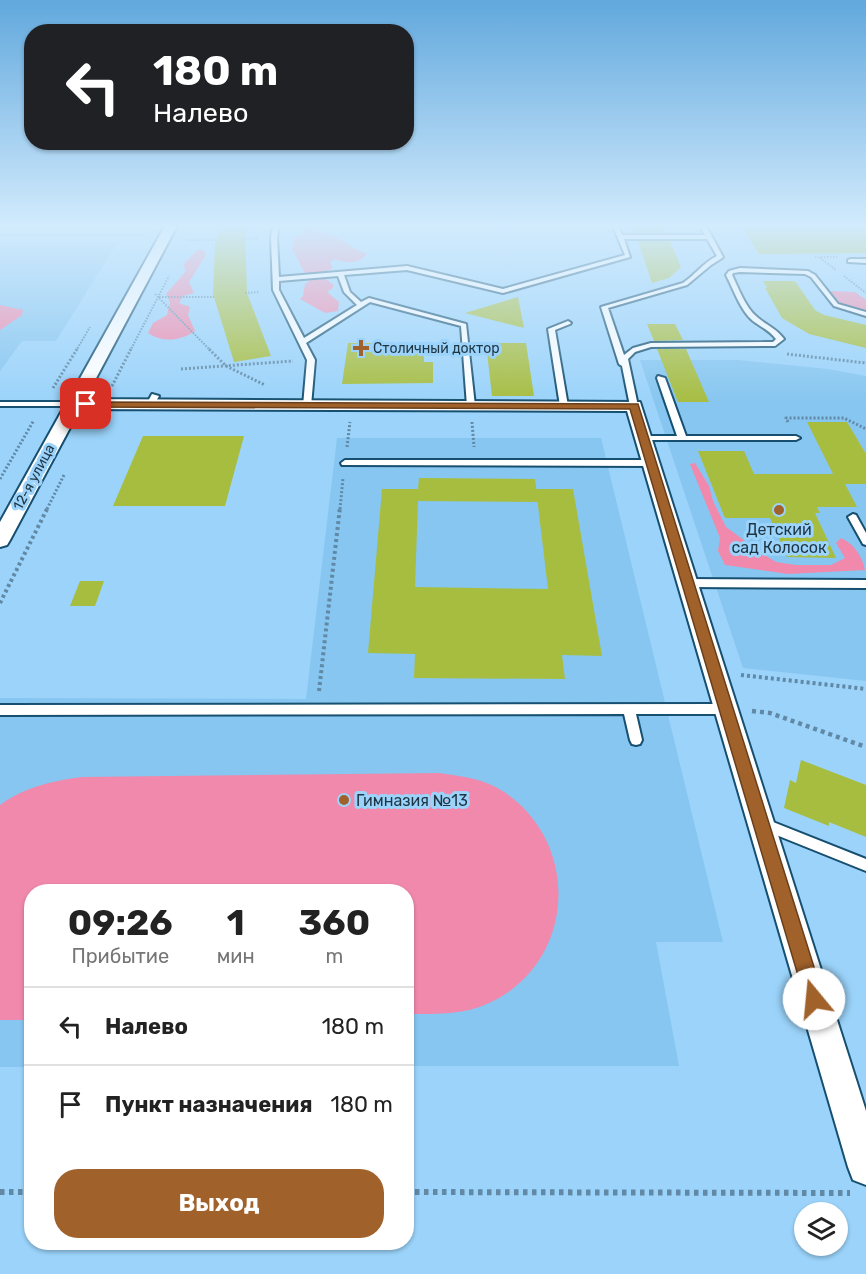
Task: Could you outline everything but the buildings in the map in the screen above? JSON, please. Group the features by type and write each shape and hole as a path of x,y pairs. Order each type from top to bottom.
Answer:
{"street":[{"name":"12-я улица","path":"0,540 140,283"},
{"path":"74,404 152,400 307,406 634,406 760,823 857,1109 860,1180"}],"lane":[{"path":"275,283 276,290 311,360 307,406"},
{"path":"342,283 350,299 362,305"},
{"path":"472,283 503,291 530,283"},
{"path":"634,406 604,307 686,283"},
{"path":"624,367 624,359 628,353 651,345 775,344 780,339 776,332 757,321 748,311 733,283"},
{"path":"819,283 836,305 866,314"},
{"path":"302,342 369,300 464,325 471,406"},
{"path":"564,406 551,329 568,323"},
{"path":"661,378 682,437"},
{"path":"0,404 74,404"},
{"path":"645,438 796,438"},
{"path":"345,463 652,463"},
{"path":"853,517 866,542"},
{"path":"688,583 866,584"},
{"path":"629,709 636,740"},
{"path":"0,710 727,709"},
{"path":"760,823 866,865"}],"path":[{"path":"144,283 226,366 267,386"},
{"path":"103,404 165,283"},
{"path":"158,297 214,297"},
{"path":"0,479 91,325"},
{"path":"748,345 751,350 866,363"},
{"path":"181,369 311,360"},
{"path":"316,710 352,406"},
{"path":"471,406 475,463"},
{"path":"796,438 786,418 844,418 866,429"},
{"path":"0,603 68,467"},
{"path":"716,673 866,688"},
{"path":"727,709 770,713 866,747"},
{"path":"414,1192 860,1180"},
{"path":"0,1192 24,1192"}],"shaded area":[{"path":"0,283 92,283 56,341 22,341 0,371"},
{"path":"175,283 190,283 194,293 183,296 179,303 190,307 188,315 195,331 172,340 148,333 153,323 167,315 170,302 166,294"},
{"path":"305,284 333,284 333,288 327,292 339,302 338,311 325,313 300,299 303,296"},
{"path":"830,291 855,292 866,300 866,311 841,304"},
{"path":"0,305 23,310 22,315 0,330"},
{"name":"Детский сад Колосок","path":"640,360 738,360 828,369 866,376 866,681 743,668"},
{"name":"Гимназия №13","path":"337,438 601,438 723,942 656,942 679,1066 414,1066 414,884 24,884 24,1067 0,1067 0,698 306,699"},
{"path":"695,463 709,486 713,501 726,527 760,552 776,562 796,565 831,565 845,558 836,543 841,538 857,551 865,570 788,574 725,565 718,551 720,538 690,464"},
{"path":"439,773 481,781 504,792 530,815 547,842 557,872 558,903 552,934 538,962 516,986 487,1004 458,1012 414,1014 414,884 24,884 24,1020 0,1020 0,805 39,786 82,777"}],"place":[{"name":"Столичный доктор","path":"361,348"},
{"name":"Детский сад Колосок","path":"779,510"},
{"name":"Гимназия №13","path":"344,800"}],"route":[{"path":"86,404 634,406 814,999"}]}
